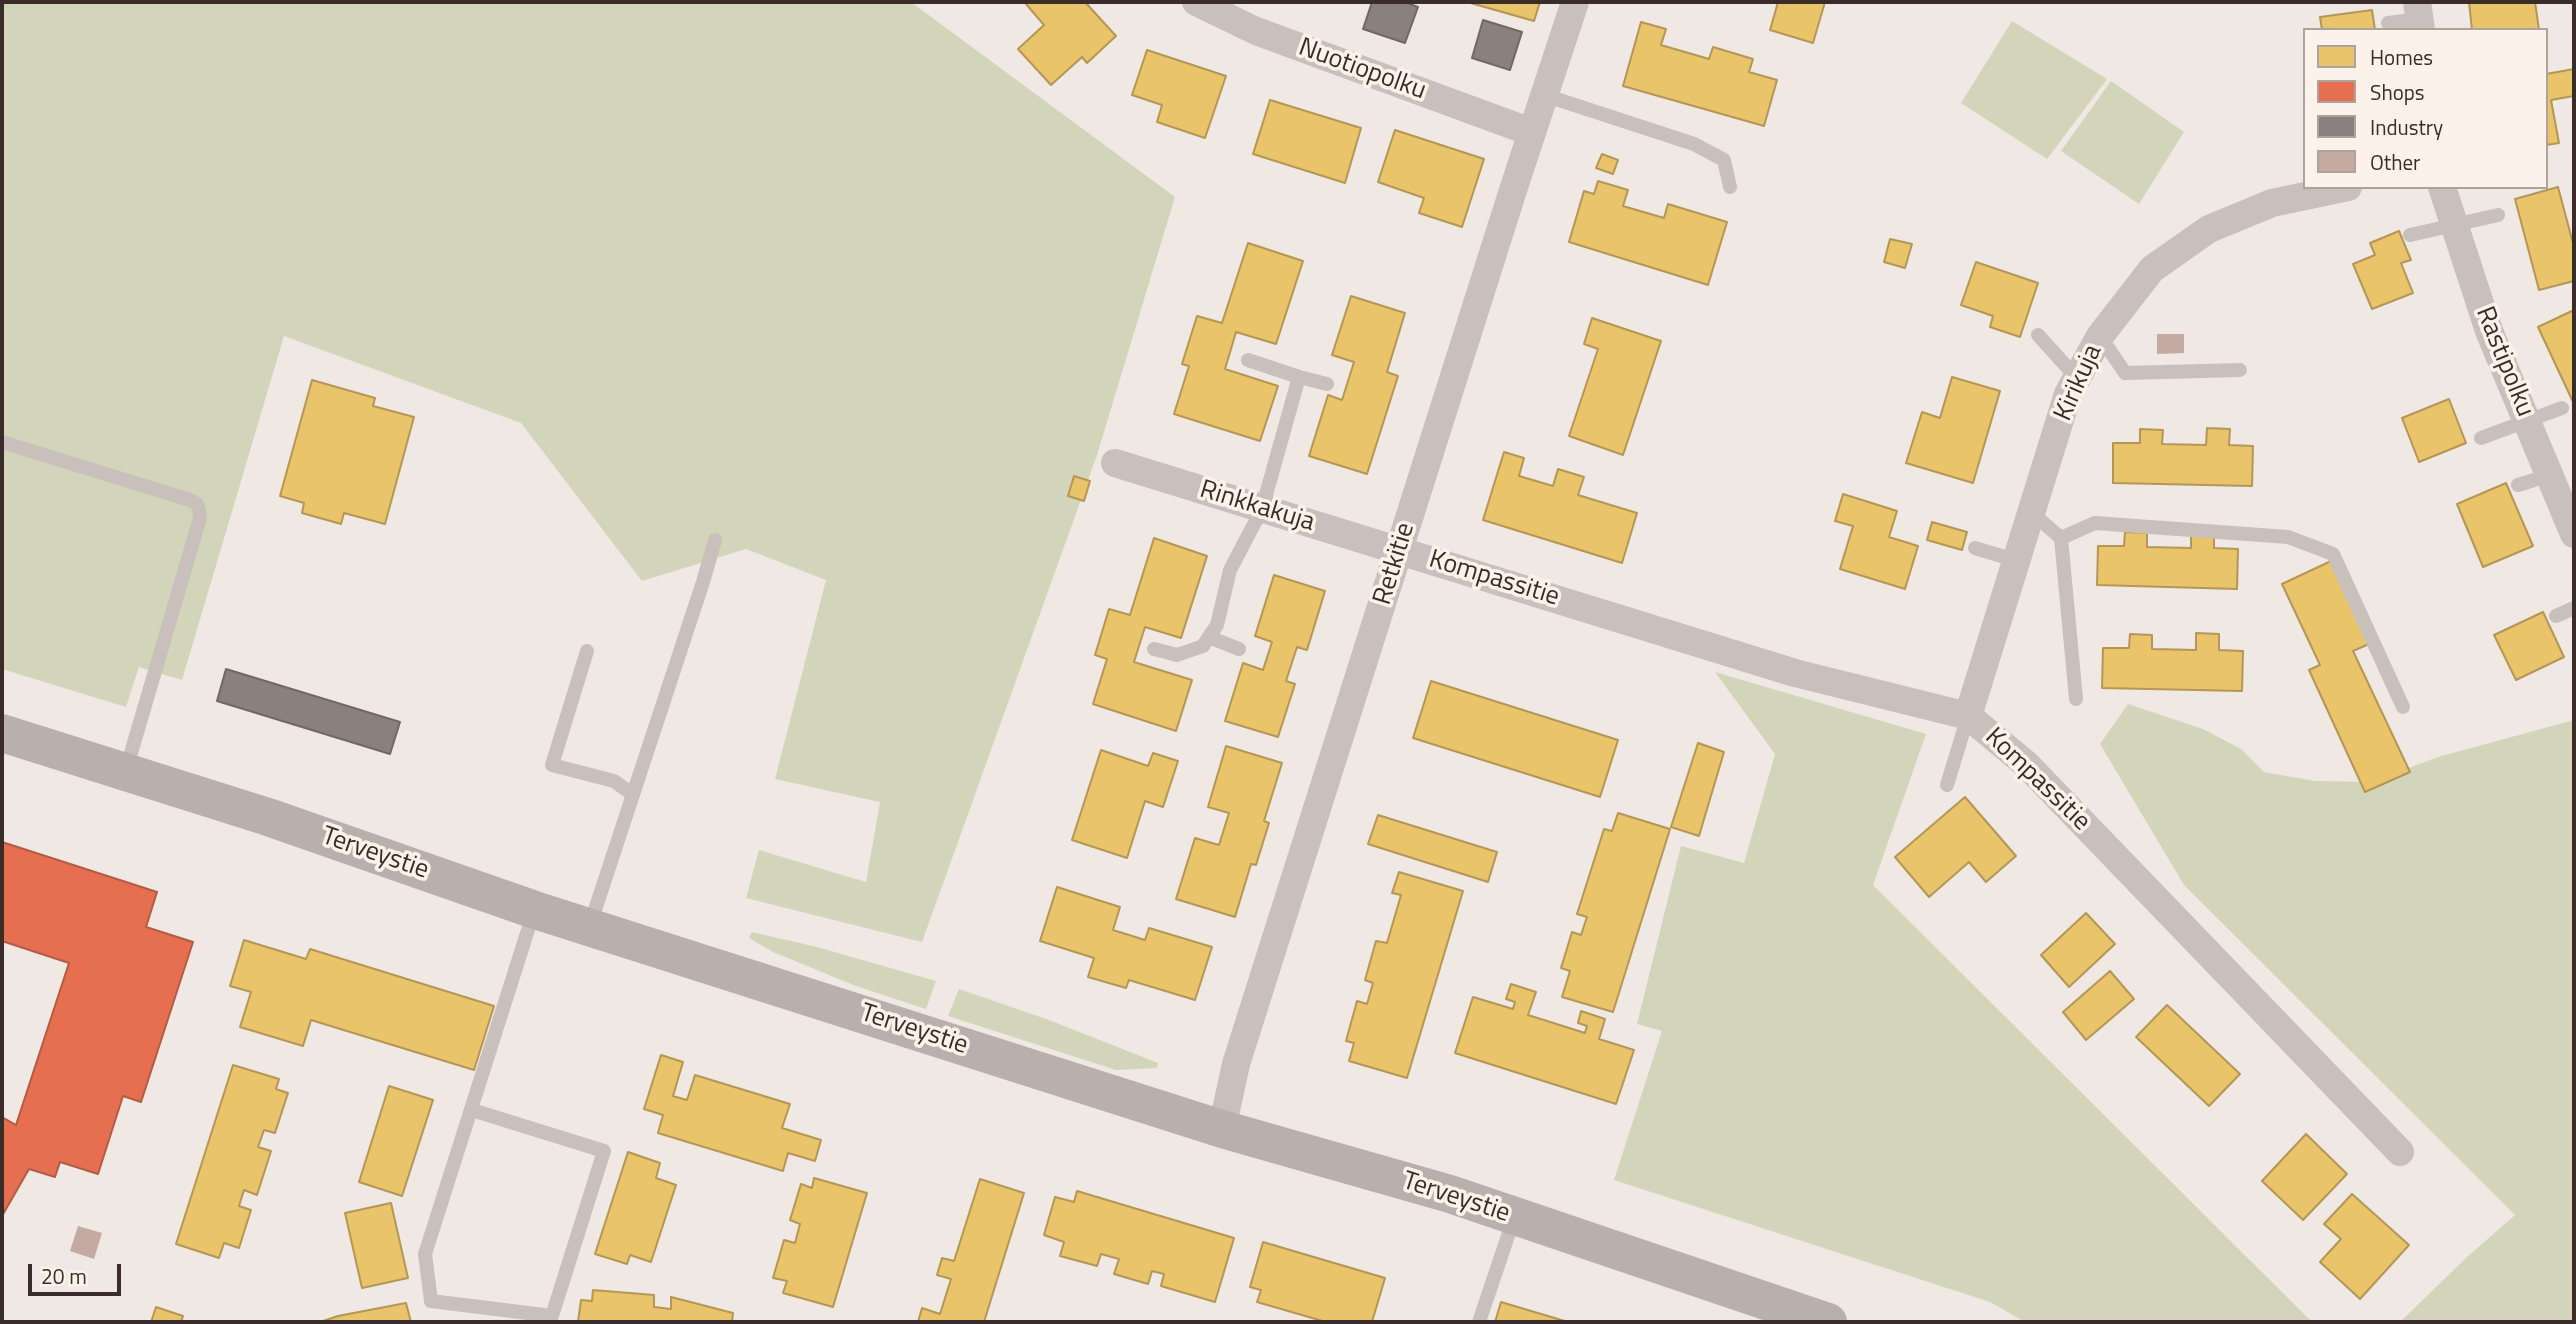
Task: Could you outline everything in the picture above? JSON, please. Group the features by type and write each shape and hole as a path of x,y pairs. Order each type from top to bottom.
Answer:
{"main road":[{"name":"Terveystie","path":"2,733 268,817 535,910 590,925 1222,1129 1450,1194 1828,1322"}],"street":[{"name":"Nuotiopolku","path":"1196,2 1256,32 1531,132"},
{"name":"Retkitie","path":"1222,1129 1236,1064 1531,132 1575,2"},
{"name":"Kirikuja","path":"1968,716 2068,394 2100,336 2152,269 2209,229 2272,202 2338,189"},
{"name":"Rastipolku","path":"2443,189 2489,331 2574,534"},
{"name":"Rinkkakuja","path":"1115,463 1399,550"},
{"name":"Kompassitie","path":"1399,550 1795,673 1968,716 2026,764 2400,1152"}],"lane":[{"path":"2388,23 2419,17"},
{"path":"1544,95 1694,144 1724,160 1730,187"},
{"path":"2410,235 2498,215"},
{"path":"2038,335 2077,378"},
{"path":"2100,336 2125,373 2240,369"},
{"path":"1248,359 1327,384"},
{"path":"1154,649 1177,655 1203,646 1217,625 1230,570 1262,509 1300,377"},
{"path":"2481,438 2562,408"},
{"path":"2,442 197,504 200,518 126,771"},
{"path":"2518,485 2550,475"},
{"path":"2032,513 2061,538 2076,699"},
{"path":"2061,538 2095,523 2288,537 2333,554 2403,707"},
{"path":"590,925 715,540"},
{"path":"1975,548 2018,561"},
{"path":"2556,616 2574,608"},
{"path":"1209,637 1239,649"},
{"path":"587,651 552,765 614,781 632,794"},
{"path":"1948,785 1968,716"},
{"path":"472,1111 604,1152 552,1316 431,1301 425,1254 535,910"},
{"path":"1479,1322 1514,1217"}],"green space":[{"path":"2,2 911,2 1175,197 1097,455 922,942 746,898 759,850 866,882 880,802 775,779 826,580 746,549 642,581 521,423 284,336 182,680 139,667 126,707 2,669"},
{"path":"2012,21 2107,79 2047,159 1961,103"},
{"path":"2111,81 2184,132 2139,204 2061,151"},
{"path":"1715,672 1926,734 1873,885 2312,1322 2025,1322 1990,1302 1614,1180 1662,1031 1637,1024 1681,846 1744,863 1775,754"},
{"path":"2128,704 2203,729 2241,749 2264,772 2315,781 2371,782 2438,757 2574,720 2574,1322 2400,1322 2515,1215 2184,885 2100,744"},
{"path":"752,932 817,947 936,981 926,1009 856,986 773,952 749,938"},
{"path":"959,989 1049,1020 1158,1063 1157,1068 1116,1070 948,1016"}],"building: Homes":[{"path":"1085,2 1116,36 1087,63 1082,57 1051,85 1018,49 1044,25 1026,4"},
{"path":"1467,2 1540,2 1534,21"},
{"path":"1778,2 1825,2 1813,43 1770,30"},
{"path":"2469,2 2535,2 2539,28 2472,28"},
{"path":"2372,10 2375,28 2322,28 2320,17"},
{"path":"1641,22 1666,29 1661,45 1709,59 1713,47 1753,59 1749,72 1777,80 1764,126 1623,86"},
{"path":"1147,50 1226,76 1205,138 1157,122 1162,105 1132,95"},
{"path":"2574,69 2574,96 2551,100 2559,143 2548,145 2548,74"},
{"path":"1270,100 1361,128 1345,183 1253,154"},
{"path":"1395,130 1484,159 1462,227 1419,213 1424,198 1378,182"},
{"path":"1602,154 1618,160 1613,174 1596,168"},
{"path":"1598,181 1628,190 1623,206 1664,218 1668,204 1727,222 1708,285 1569,242 1584,191 1594,194"},
{"path":"2558,187 2574,247 2574,281 2539,290 2515,199"},
{"path":"2399,231 2411,260 2401,263 2413,293 2372,309 2353,264 2375,255 2370,243"},
{"path":"1890,239 1912,244 1905,268 1884,262"},
{"path":"1248,243 1303,261 1276,344 1236,332 1225,369 1278,386 1260,441 1174,414 1189,366 1182,364 1197,316 1222,323"},
{"path":"1976,262 2038,283 2020,337 1990,327 1993,316 1961,305"},
{"path":"1351,296 1405,313 1387,372 1398,376 1367,474 1309,456 1328,395 1342,400 1354,362 1332,355"},
{"path":"2574,310 2574,404 2538,327"},
{"path":"1592,318 1661,341 1623,455 1569,436 1598,349 1584,344"},
{"path":"1952,377 2000,391 1973,483 1906,463 1922,412 1940,418"},
{"path":"312,380 375,398 373,406 414,417 385,524 344,513 341,524 302,513 304,503 280,496"},
{"path":"2449,399 2466,443 2419,462 2402,418"},
{"path":"2207,428 2230,429 2229,445 2253,446 2252,486 2113,483 2113,443 2140,443 2140,429 2163,430 2162,444 2206,445"},
{"path":"1504,452 1524,458 1519,476 1553,486 1558,469 1584,477 1578,495 1637,513 1622,563 1483,520"},
{"path":"1074,476 1090,481 1084,501 1068,496"},
{"path":"2506,483 2533,546 2483,567 2457,504"},
{"path":"1843,494 1897,511 1889,537 1918,546 1905,589 1840,569 1853,526 1835,521"},
{"path":"1932,522 1967,532 1962,550 1927,540"},
{"path":"2191,531 2214,532 2214,548 2238,549 2237,589 2097,585 2098,546 2124,546 2125,532 2147,533 2147,547 2191,548"},
{"path":"1154,538 1207,556 1181,638 1145,627 1134,662 1192,680 1176,731 1093,704 1107,659 1095,655 1109,609 1130,615"},
{"path":"2331,561 2369,644 2353,651 2410,772 2365,792 2309,670 2320,665 2282,584"},
{"path":"1274,575 1325,591 1307,650 1297,647 1286,681 1295,684 1278,737 1225,721 1243,663 1263,670 1272,642 1255,636"},
{"path":"2543,612 2564,657 2516,680 2494,635"},
{"path":"2196,633 2219,634 2219,650 2243,651 2242,691 2102,688 2103,648 2129,648 2130,634 2152,635 2152,649 2196,650"},
{"path":"1431,681 1618,740 1600,797 1413,738"},
{"path":"1698,743 1724,752 1699,836 1671,827"},
{"path":"1226,746 1282,763 1264,821 1269,823 1256,865 1251,864 1235,917 1176,899 1195,838 1219,845 1229,813 1208,807"},
{"path":"1101,750 1148,766 1153,753 1178,761 1163,807 1145,801 1127,858 1072,840"},
{"path":"1965,797 2016,856 1986,882 1969,862 1929,897 1895,857"},
{"path":"1618,813 1670,829 1613,1012 1562,997 1570,971 1561,968 1572,932 1581,935 1587,917 1577,914 1604,829 1612,831"},
{"path":"1378,815 1497,852 1488,882 1368,844"},
{"path":"1399,872 1463,891 1407,1078 1349,1061 1354,1043 1346,1041 1357,1001 1367,1004 1373,983 1365,980 1376,941 1387,943 1401,895 1392,893"},
{"path":"1057,887 1120,907 1113,930 1145,940 1149,928 1212,947 1195,1000 1129,980 1126,988 1088,977 1094,958 1040,941"},
{"path":"2086,913 2115,944 2069,987 2041,955"},
{"path":"244,940 306,959 310,949 494,1006 474,1070 311,1020 303,1046 240,1027 251,992 230,986"},
{"path":"2110,971 2134,999 2086,1040 2063,1012"},
{"path":"1511,984 1536,992 1528,1015 1585,1033 1587,1026 1578,1023 1581,1011 1605,1019 1599,1039 1634,1050 1616,1104 1455,1053 1473,997 1513,1009 1515,1002 1506,999"},
{"path":"2167,1005 2240,1074 2209,1106 2136,1037"},
{"path":"661,1055 683,1062 673,1096 687,1100 695,1075 790,1104 782,1128 821,1140 815,1161 788,1153 783,1171 658,1133 663,1115 644,1109"},
{"path":"233,1065 279,1079 276,1089 288,1093 275,1133 264,1130 258,1147 271,1151 257,1195 244,1190 239,1206 251,1210 239,1248 224,1243 219,1258 176,1244"},
{"path":"389,1086 433,1100 402,1196 359,1182"},
{"path":"2306,1134 2347,1174 2303,1220 2262,1181"},
{"path":"628,1152 660,1163 656,1178 676,1185 651,1262 630,1255 627,1264 595,1254"},
{"path":"814,1178 867,1193 833,1307 783,1293 787,1281 773,1278 784,1240 795,1243 800,1224 790,1220 801,1184 812,1188"},
{"path":"980,1179 1024,1193 984,1322 918,1322 922,1308 940,1314 951,1279 937,1275 942,1258 954,1261"},
{"path":"1077,1191 1234,1238 1215,1302 1161,1286 1164,1274 1152,1271 1148,1284 1114,1274 1119,1259 1101,1254 1097,1266 1060,1256 1064,1242 1044,1235 1055,1197 1074,1202"},
{"path":"2352,1194 2409,1245 2360,1299 2320,1262 2341,1239 2324,1224"},
{"path":"391,1203 408,1278 362,1288 345,1213"},
{"path":"1263,1242 1385,1278 1372,1322 1326,1322 1257,1302 1261,1290 1250,1287"},
{"path":"593,1290 654,1295 654,1307 671,1309 671,1297 733,1313 732,1322 578,1322 581,1300 592,1301"},
{"path":"1501,1302 1568,1322 1495,1322"},
{"path":"406,1303 411,1322 320,1322 338,1316"},
{"path":"156,1307 183,1316 181,1322 151,1322"}],"building: Shops":[{"path":"2,842 157,892 146,927 193,942 141,1102 123,1096 98,1174 60,1162 55,1177 29,1169 2,1216 2,1117 16,1125 69,963 2,941"}],"building: Industry":[{"path":"1372,2 1404,2 1418,7 1405,43 1363,29"},
{"path":"1483,20 1522,32 1510,70 1472,58"},
{"path":"226,669 400,722 390,754 217,701"}],"building: Other":[{"path":"2157,334 2184,334 2184,353 2157,354"},
{"path":"78,1226 102,1233 94,1259 70,1251"}]}
